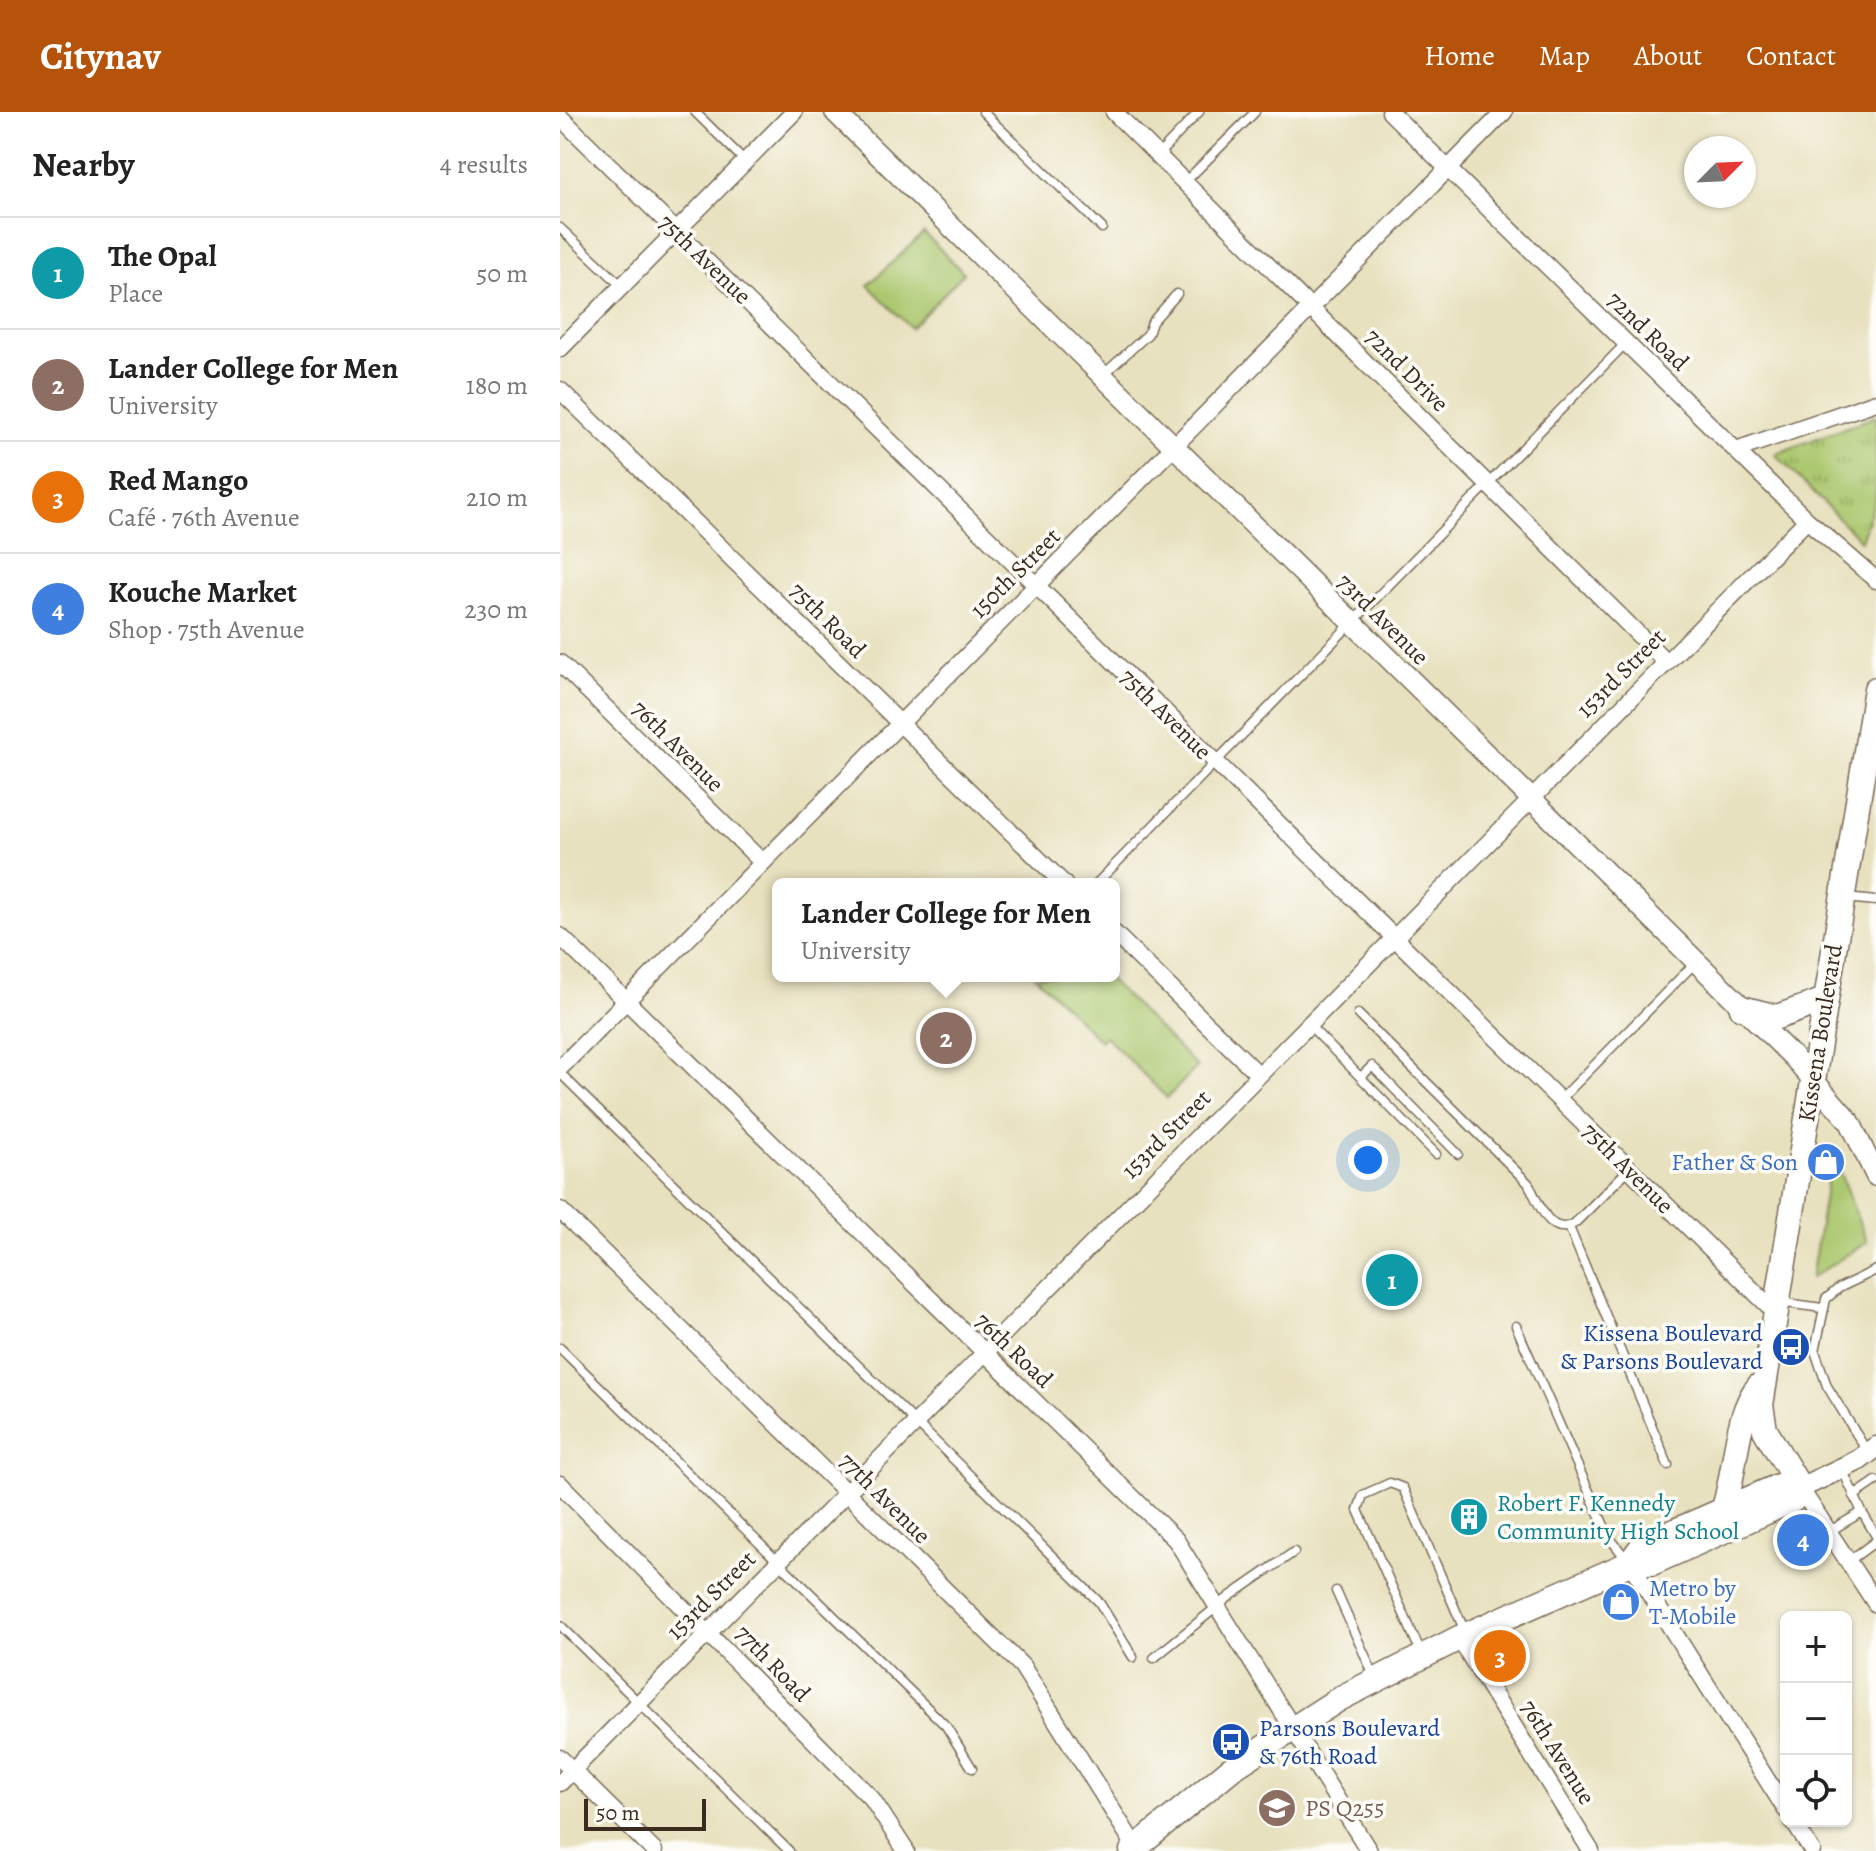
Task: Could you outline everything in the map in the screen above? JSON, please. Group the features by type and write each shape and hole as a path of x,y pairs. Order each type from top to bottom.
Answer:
{"main road":[{"name":"Kissena Boulevard","path":"1723,1511 1732,1484 1747,1399 1763,1381 1841,898 1873,735 1876,689"},
{"path":"1742,1008 1777,1017 1825,1000"},
{"path":"1763,1381 1761,1405 1765,1430 1800,1488"},
{"path":"1630,1563 1643,1545 1781,1485 1800,1488"},
{"path":"1135,1850 1231,1769 1290,1727 1375,1678 1630,1563 1652,1563 1793,1500 1800,1488"}],"street":[{"path":"560,349 794,112"},
{"name":"73rd Avenue","path":"835,112 1811,1077 1850,1122 1876,1176"},
{"name":"72nd Drive","path":"1114,112 1666,662"},
{"name":"72nd Road","path":"1390,112 1807,520 1876,580"},
{"name":"150th Street","path":"560,1071 762,862 1504,112"},
{"name":"75th Avenue","path":"560,117 1393,938 1774,1306"},
{"name":"75th Road","path":"560,390 1058,878"},
{"path":"1736,450 1876,402"},
{"name":"153rd Street","path":"564,1770 638,1703 709,1632 1807,520"},
{"name":"76th Avenue","path":"560,663 762,862"},
{"name":"76th Road","path":"560,936 1176,1540 1369,1851"},
{"path":"1120,939 1259,1075"},
{"name":"77th Avenue","path":"560,1210 1022,1666 1135,1850"},
{"path":"1872,1450 1800,1488 1876,1604"},
{"name":"77th Road","path":"560,1484 872,1799 906,1851"},
{"path":"1630,1563 1780,1800"},
{"name":"76th Avenue","path":"1463,1636 1591,1851"},
{"path":"564,1770 654,1851"},
{"path":"1797,1827 1812,1851"}],"lane":[{"path":"695,112 745,161"},
{"path":"983,112 1102,228"},
{"path":"1157,155 1199,112"},
{"path":"1185,183 1255,112"},
{"path":"560,228 622,286"},
{"path":"1102,376 1148,334 1152,322 1177,294"},
{"path":"1102,878 1626,343"},
{"path":"1841,898 1876,901"},
{"path":"1559,1100 1695,963"},
{"path":"1358,1014 1528,1183 1549,1221 1569,1227"},
{"path":"1309,1024 1436,1154"},
{"path":"1361,1077 1372,1066 1458,1154"},
{"path":"560,1071 1099,1602 1133,1657"},
{"path":"1569,1227 1629,1169"},
{"path":"1569,1227 1668,1465"},
{"path":"1872,1450 1817,1362 1815,1351 1822,1308 1839,1288 1876,1270"},
{"path":"1774,1306 1822,1308"},
{"path":"1516,1326 1609,1537 1630,1563"},
{"path":"560,1348 946,1726 972,1768"},
{"path":"1841,1468 1862,1512 1872,1519 1876,1538 1849,1561"},
{"path":"1422,1656 1358,1510 1363,1495 1390,1483 1403,1488 1463,1636"},
{"path":"1854,1496 1875,1484"},
{"path":"1830,1531 1862,1512"},
{"path":"1154,1658 1294,1552"},
{"path":"1336,1591 1375,1678"},
{"path":"560,1625 789,1851"}],"green space":[{"path":"924,233 964,273 911,328 868,285"},
{"path":"1876,416 1876,496 1861,541 1775,454"},
{"path":"1041,982 1112,982 1197,1067 1167,1098 1105,1036 1100,1041"},
{"path":"1832,1153 1867,1242 1811,1278"}],"place":[{"name":"Lander College for Men","path":"946,1038"},
{"name":"Father & Son","path":"1826,1162"},
{"name":"The Opal","path":"1392,1280"},
{"name":"Kissena Boulevard & Parsons Boulevard","path":"1791,1347"},
{"name":"Robert F. Kennedy Community High School","path":"1469,1517"},
{"name":"Kouche Market","path":"1803,1540"},
{"name":"Metro by T-Mobile","path":"1621,1602"},
{"name":"Red Mango","path":"1500,1656"},
{"name":"Parsons Boulevard & 76th Road","path":"1231,1742"},
{"name":"PS Q255","path":"1277,1808"}]}
